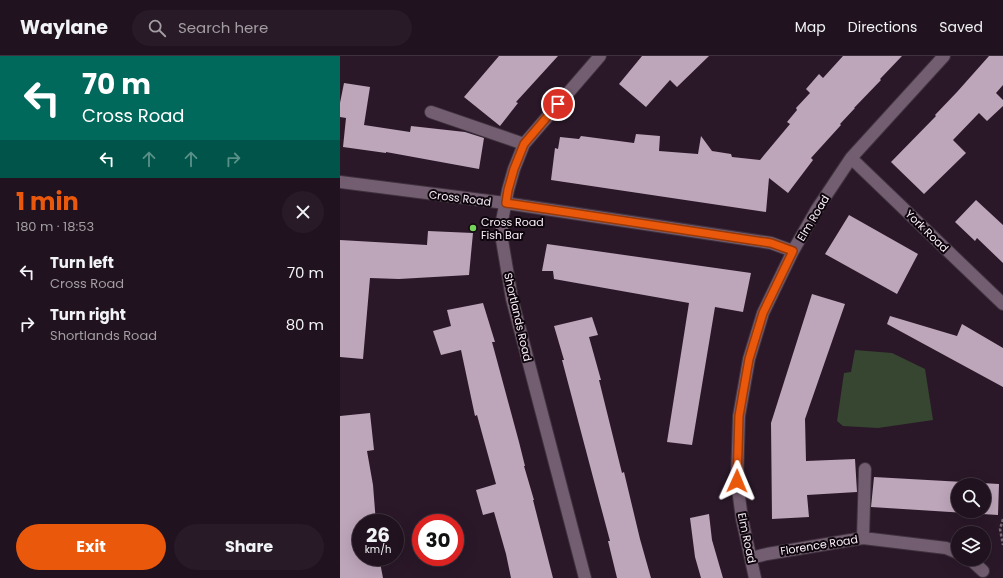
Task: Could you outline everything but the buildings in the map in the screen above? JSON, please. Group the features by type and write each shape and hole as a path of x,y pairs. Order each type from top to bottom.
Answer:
{"street":[{"name":"Shortlands Road","path":"585,578 512,299 502,240 502,221 514,169 524,144 600,56"},
{"name":"Elm Road","path":"756,578 742,519 737,481 739,416 749,359 763,313 793,251 817,209 851,158 944,56"},
{"path":"431,112 524,144"},
{"name":"York Road","path":"851,158 1003,304"},
{"name":"Cross Road","path":"340,182 506,203 771,243 793,251"},
{"path":"863,538 865,469"},
{"name":"Florence Road","path":"751,558 863,538 946,548 951,550"},
{"path":"978,566 983,571"}],"path":[{"path":"1003,519 1000,529 1003,545"}],"green space":[{"path":"855,350 892,353 925,369 933,420 878,428 843,426 837,421 844,373 851,372"}],"place":[{"name":"Cross Road Fish Bar","path":"473,228"}],"route":[{"path":"558,104 524,144 514,169 506,203 771,243 793,251 763,313 749,359 739,416 737,481"}]}
